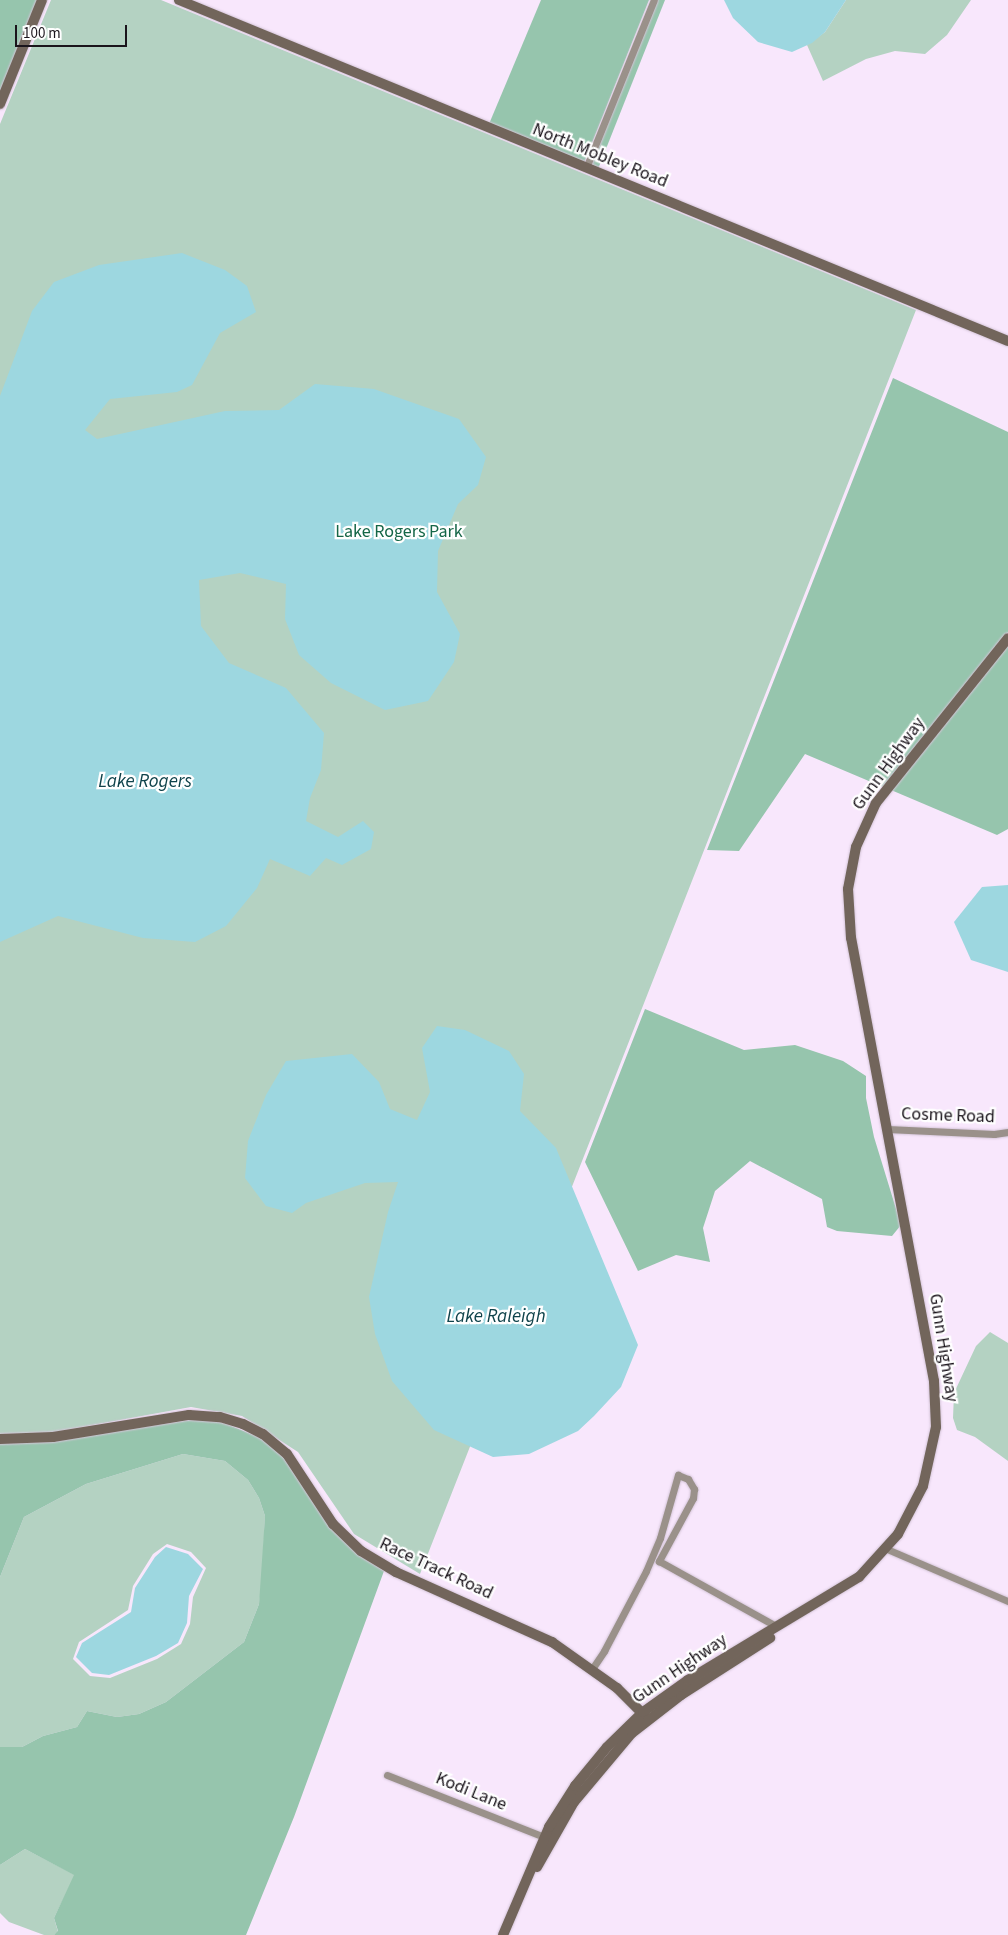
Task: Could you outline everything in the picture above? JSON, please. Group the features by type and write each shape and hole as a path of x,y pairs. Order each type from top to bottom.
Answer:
{"main road":[{"path":"0,104 42,0"},
{"name":"North Mobley Road","path":"179,0 1008,341"},
{"name":"Gunn Highway","path":"503,1935 544,1838 585,1773 688,1680 776,1626 830,1597 859,1577 887,1549 906,1522 923,1486 931,1459 937,1413 933,1368 848,918 848,889 854,854 865,824 881,797 1008,638"},
{"name":"Race Track Road","path":"0,1439 53,1437 189,1415 220,1417 243,1424 264,1434 287,1454 333,1524 369,1557 396,1572 530,1630 592,1669 646,1716"},
{"path":"522,1892 579,1795 610,1756 646,1716 830,1597"}],"street":[{"path":"586,168 654,0"},
{"name":"Cosme Road","path":"887,1130 994,1134 1008,1132"},
{"path":"592,1669 604,1651 646,1571 669,1509 674,1479 678,1475 684,1476 694,1489 693,1498 659,1561 776,1626"},
{"path":"887,1549 1008,1601"},
{"name":"Kodi Lane","path":"387,1775 544,1838"}],"green space":[{"path":"0,0 38,0 0,93"},
{"name":"Lake Rogers Park","path":"51,0 161,0 916,310 420,1574 354,1534 298,1452 242,1416 191,1407 49,1433 0,1434 0,124"},
{"path":"541,0 649,0 584,163 489,124"},
{"path":"658,0 665,0 598,169 591,166"},
{"path":"846,0 971,0 947,35 925,54 895,51 866,59 823,81 807,45 825,32"},
{"path":"893,378 1008,432 1008,632 883,787 805,754 739,851 707,850"},
{"path":"1008,644 1008,829 997,835 891,790"},
{"path":"645,1009 744,1050 795,1045 843,1061 866,1076 866,1098 874,1137 901,1225 892,1236 837,1231 827,1227 822,1199 750,1161 715,1191 703,1228 710,1262 676,1255 638,1271 585,1162"},
{"path":"990,1332 1008,1343 1008,1461 975,1437 957,1430 953,1418 954,1393 976,1346"},
{"path":"198,1419 219,1421 261,1438 284,1457 336,1534 359,1555 384,1571 294,1817 246,1935 54,1935 58,1931 54,1918 74,1875 25,1849 0,1865 0,1747 22,1747 43,1736 77,1727 87,1711 117,1717 139,1714 166,1702 244,1642 259,1604 265,1516 259,1498 248,1480 225,1461 183,1454 86,1484 24,1517 0,1577 0,1443 40,1442"},
{"path":"183,1454 225,1461 248,1480 259,1498 265,1516 259,1604 244,1642 166,1702 139,1714 117,1717 87,1711 77,1727 43,1736 22,1747 0,1747 0,1577 24,1517 86,1484","holes":["167,1544 191,1552 206,1568 193,1597 190,1624 181,1644 157,1659 110,1678 90,1676 73,1659 79,1642 128,1610 133,1586 153,1554"]},
{"path":"25,1849 75,1875 54,1918 58,1932 54,1935 44,1935 9,1922 0,1913 0,1865"}],"water":[{"path":"724,0 846,0 825,32 812,43 792,52 758,42 733,18"},
{"name":"Lake Rogers","path":"182,253 225,270 247,286 256,312 220,333 192,385 177,392 110,399 85,430 97,439 225,411 279,410 315,384 374,389 459,419 486,457 478,485 458,504 438,551 437,592 460,634 454,662 428,701 385,710 331,683 299,655 285,619 286,584 240,573 199,580 201,626 229,663 286,688 324,733 321,770 310,798 306,821 338,837 363,821 374,832 371,849 342,865 326,858 310,876 270,859 257,888 226,926 195,942 143,938 58,916 0,942 0,396 32,311 54,282 99,265"},
{"path":"1008,885 1008,972 971,960 954,922 982,887"},
{"name":"Lake Raleigh","path":"437,1026 465,1030 509,1051 524,1074 520,1111 556,1148 638,1345 621,1387 594,1416 578,1431 529,1454 493,1457 434,1430 392,1381 375,1334 369,1297 388,1212 398,1182 365,1183 306,1203 292,1213 266,1206 245,1178 248,1141 266,1095 286,1061 352,1054 379,1082 390,1109 417,1120 430,1092 422,1048"},
{"path":"166,1547 188,1554 203,1569 189,1596 187,1623 178,1643 156,1656 109,1675 92,1673 76,1657 82,1643 131,1612 135,1588 155,1557"}]}
